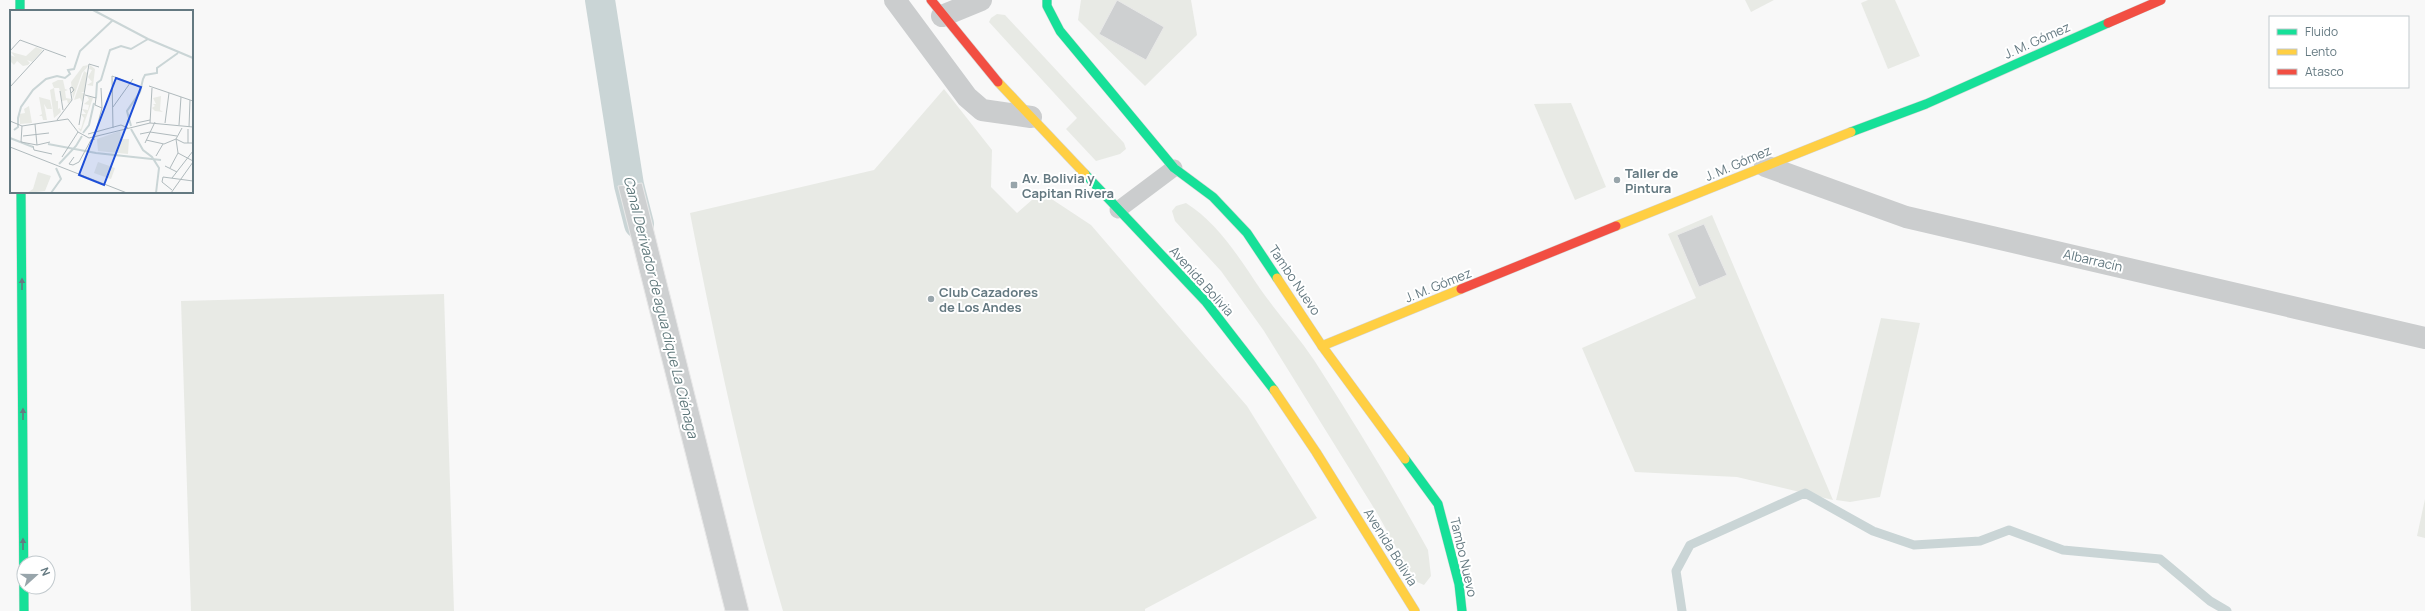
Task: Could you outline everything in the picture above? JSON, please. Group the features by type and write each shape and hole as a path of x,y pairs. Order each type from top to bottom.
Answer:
{"main road":[{"name":"Tambo Nuevo","path":"1047,0 1046,6 1060,31 1174,168 1213,197 1247,233 1322,346 1438,504 1459,584 1462,611"},
{"name":"J. M. Gómez","path":"1322,346 1802,150 1926,104 2161,0"},
{"name":"Avenida Bolivia","path":"936,8 988,72 1205,302 1253,360 1297,420 1415,611"},
{"path":"21,193 24,611"}],"street":[{"path":"895,0 967,97 982,110 1031,117"},
{"path":"936,8 981,0"},
{"name":"Albarracín","path":"1765,166 1906,217 2425,338"}],"lane":[{"path":"1118,210 1174,168"}],"shaded area":[{"path":"1081,0 1191,0 1197,35 1145,86 1078,20"},
{"path":"1745,0 1774,0 1751,12"},
{"path":"1868,0 1895,0 1920,56 1888,69 1861,3"},
{"path":"997,14 1005,15 1124,143 1126,149 1120,154 1096,161 1066,129 1077,118 989,22 991,18"},
{"name":"Club Cazadores de Los Andes","path":"944,89 992,150 991,187 1017,213 1041,192 1091,225 1247,406 1317,518 1145,609 1145,611 783,611 743,463 690,213 874,170"},
{"path":"1571,103 1606,187 1575,200 1534,104"},
{"path":"1186,203 1198,211 1228,242 1268,299 1308,351 1344,407 1428,550 1431,576 1424,585 1415,581 1377,513 1264,331 1221,271 1175,221 1172,211 1176,206"},
{"path":"1712,215 1833,500 1737,477 1635,472 1582,348 1696,298 1668,234"},
{"path":"444,294 454,611 191,611 181,301"},
{"path":"1881,318 1920,323 1880,497 1850,502 1836,500"},
{"path":"2425,499 2425,538 2417,536"}],"building":[{"path":"1117,0 1164,27 1146,60 1099,34"},
{"path":"642,183 749,611 725,611 618,186"},
{"path":"1704,224 1727,275 1699,287 1677,235"}],"waterway":[{"name":"Canal Derivador de agua dique La Ciénaga","path":"600,0 629,185 639,224"},
{"path":"1682,611 1676,571 1690,545 1805,493 1873,531 1914,545 1980,541 2009,530 2063,550 2160,559 2210,601 2227,611"}],"traffic: fast":[{"path":"20,0 20,10"},
{"path":"1047,0 1047,6 1060,31 1174,168 1213,197 1247,233 1277,278"},
{"path":"1851,132 1926,104 2108,23"},
{"path":"1085,174 1206,302 1274,390"},
{"path":"21,193 24,611"},
{"path":"1405,459 1438,504 1459,584 1462,611"}],"traffic: slow":[{"path":"998,82 1085,174"},
{"path":"1616,226 1851,132"},
{"path":"1277,278 1322,346 1405,459"},
{"path":"1322,346 1461,289"},
{"path":"1274,390 1316,452 1415,611"}],"traffic: jam":[{"path":"931,0 998,82"},
{"path":"2108,23 2161,0"},
{"path":"1461,289 1616,226"}],"place":[{"name":"Taller de Pintura","path":"1617,180"},
{"name":"Av. Bolivia y Capitan Rivera","path":"1014,185"},
{"name":"Club Cazadores de Los Andes","path":"931,299"}]}
